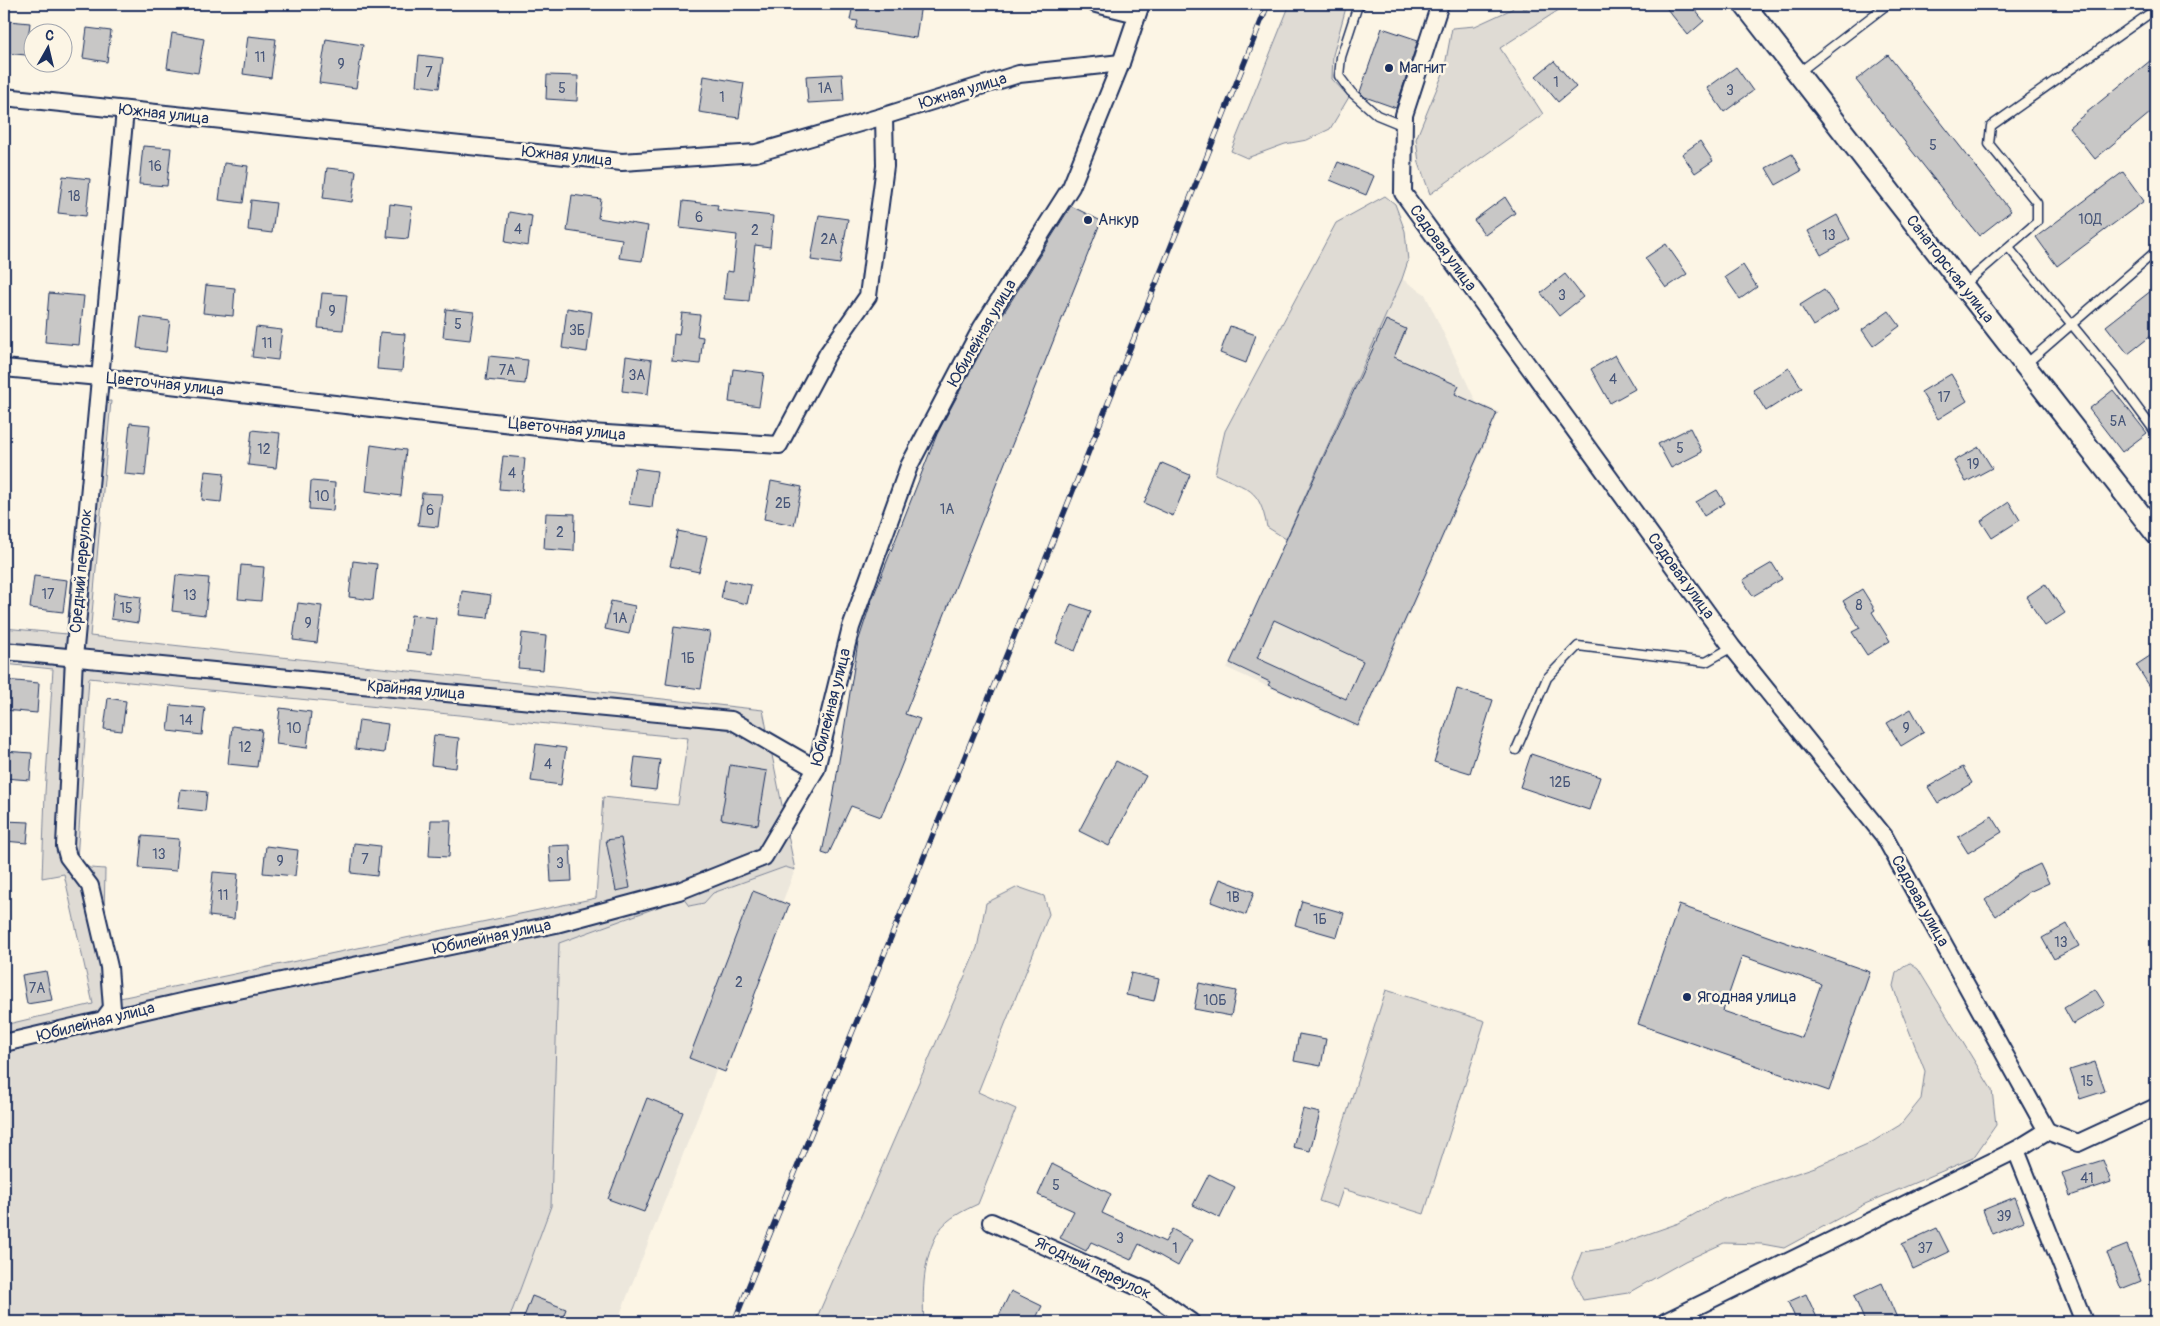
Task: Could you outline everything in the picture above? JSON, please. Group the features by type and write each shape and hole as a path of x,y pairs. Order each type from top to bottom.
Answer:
{"street":[{"path":"1096,4 1139,9"},
{"name":"Санаторская улица","path":"1744,4 2156,534"},
{"name":"Садовая улица","path":"1436,5 1404,115 1403,193 1732,647 1884,836 2047,1132"},
{"name":"Юбилейная улица","path":"4,1043 102,1020 556,924 679,892 764,857 816,769 851,627 909,466 982,327 1071,187 1121,63 1139,9"},
{"name":"Южная улица","path":"4,97 622,162 756,153 1019,74 1121,63"},
{"name":"Средний переулок","path":"102,1020 112,1008 109,967 90,886 68,857 65,846 74,658 125,110"},
{"name":"Цветочная улица","path":"4,368 591,432 779,445 828,353 868,296 885,166 884,116"},
{"name":"Крайняя улица","path":"4,651 731,720 816,769"},
{"path":"1665,1322 2016,1150 2047,1132 2078,1143 2156,1107"},
{"path":"2016,1150 2084,1322"},
{"name":"Ягодный переулок","path":"991,1222 1147,1291 1191,1322"}],"lane":[{"path":"1361,4 1340,57 1339,76 1350,92 1377,115 1404,126"},
{"path":"1798,73 1888,4"},
{"path":"1964,286 2038,222 2037,203 1989,144 1991,126 2156,9"},
{"path":"2009,248 2114,376 2156,433"},
{"path":"2025,365 2154,252"},
{"path":"1516,750 1547,678 1578,646 1706,662 1732,647"}],"shaded area":[{"path":"1290,4 1347,4 1333,55 1332,79 1349,97 1330,129 1307,140 1285,144 1247,158 1231,151"},
{"path":"1515,4 1525,9 1536,4 1568,4 1500,48 1543,114 1430,194 1419,163 1416,139 1444,71 1452,28 1475,26 1512,9"},
{"path":"1385,196 1395,204 1405,231 1408,261 1402,279 1286,539 1267,527 1260,504 1251,492 1215,474 1225,431 1336,223"},
{"path":"1402,279 1425,294 1476,402 1499,412 1359,728 1227,668"},
{"path":"111,401 90,636 763,710 795,870 785,867 713,893 704,903 689,906 683,898 559,943 551,1206 508,1322 4,1322 4,1025 93,1004 64,874 42,878 53,669 4,664 4,628 67,634 90,402","holes":["89,678 688,738 678,805 603,797 596,898 120,998 104,919 105,869 90,868 77,860"]},
{"path":"785,867 795,870 617,1322 508,1322 551,1206 559,943 684,898 689,906 704,903 713,893"},
{"path":"1018,887 1044,896 1049,914 978,1092 1016,1109 978,1204 957,1215 942,1226 934,1241 925,1275 924,1322 815,1322 977,948 986,903"},
{"path":"1909,963 1918,969 1992,1090 1996,1125 1973,1158 1865,1204 1784,1248 1762,1244 1724,1243 1685,1261 1628,1293 1583,1300 1572,1277 1582,1252 1608,1248 1679,1223 1723,1198 1815,1167 1872,1142 1900,1125 1921,1099 1925,1071 1893,986 1896,973"},
{"path":"1386,990 1485,1021 1424,1214 1343,1189 1337,1207 1319,1201"}],"building":[{"path":"853,4 921,4 916,38 856,29 858,21 850,20"},
{"path":"1663,4 1690,4 1704,21 1688,35"},
{"path":"9,21 22,22 22,55 5,53"},
{"path":"87,28 111,31 107,62 83,58"},
{"name":"Магнит","path":"1382,28 1418,40 1396,108 1365,97 1360,92"},
{"path":"172,33 204,39 198,73 167,68"},
{"path":"248,36 276,39 271,78 243,74"},
{"path":"326,39 363,45 356,88 319,83"},
{"path":"419,55 443,58 439,88 416,85"},
{"path":"1888,55 2011,211 1979,236 1856,80"},
{"path":"2156,56 2156,108 2095,159 2069,127"},
{"path":"1554,61 1576,87 1558,102 1536,76"},
{"path":"1736,67 1753,91 1724,112 1707,88"},
{"path":"842,74 844,101 808,103 806,76"},
{"path":"547,75 578,76 577,101 546,99"},
{"path":"704,76 744,83 739,118 699,112"},
{"path":"1700,141 1713,161 1695,173 1682,154"},
{"path":"143,146 171,148 167,186 139,184"},
{"path":"1792,154 1801,171 1776,185 1766,168"},
{"path":"1338,162 1374,176 1366,195 1330,180"},
{"path":"224,163 248,166 243,203 219,200"},
{"path":"327,168 356,171 352,202 323,198"},
{"path":"2123,172 2144,201 2057,266 2036,237"},
{"path":"63,176 90,179 86,216 58,213"},
{"path":"572,195 601,199 598,218 648,226 642,261 619,258 622,239 567,231"},
{"path":"1505,197 1515,213 1485,235 1474,220"},
{"path":"251,200 276,203 272,233 248,230"},
{"path":"683,201 718,205 717,210 773,216 770,247 755,245 749,301 724,299 727,271 733,272 737,235 680,228"},
{"path":"390,204 412,207 408,239 387,237"},
{"path":"1071,206 1101,221 905,714 920,719 881,817 851,806 828,855 822,853 833,799 858,642 871,602 937,434 989,336"},
{"path":"509,212 532,216 528,246 505,242"},
{"path":"819,215 848,219 840,264 811,260"},
{"path":"1837,215 1850,239 1821,255 1808,231"},
{"path":"1666,244 1687,274 1666,288 1645,258"},
{"path":"1743,265 1757,287 1740,299 1725,277"},
{"path":"1565,274 1583,297 1559,316 1541,293"},
{"path":"206,285 235,288 233,316 203,313"},
{"path":"2156,287 2156,332 2128,354 2106,326"},
{"path":"1824,290 1838,310 1813,326 1800,305"},
{"path":"49,293 84,296 79,345 45,342"},
{"path":"322,293 347,295 343,330 318,328"},
{"path":"567,308 592,312 587,352 562,348"},
{"path":"446,309 474,312 470,340 443,337"},
{"path":"1889,311 1900,326 1873,346 1862,330"},
{"path":"682,313 700,315 697,336 703,337 700,364 672,361 674,334 679,335"},
{"path":"141,317 170,321 166,352 137,348"},
{"path":"1386,320 1406,329 1394,357 1459,386 1455,394 1497,413 1358,726 1268,685 1270,682 1230,663","holes":["1274,620 1363,661 1346,699 1257,658"]},
{"path":"1230,326 1256,335 1246,363 1220,353"},
{"path":"256,327 282,330 278,360 252,357"},
{"path":"380,332 405,334 402,371 377,369"},
{"path":"1615,355 1635,389 1610,403 1591,369"},
{"path":"489,356 528,360 525,384 486,380"},
{"path":"626,356 652,360 648,394 622,391"},
{"path":"1789,368 1802,388 1766,411 1753,390"},
{"path":"733,369 764,373 759,406 729,402"},
{"path":"1951,374 1967,401 1938,419 1921,392"},
{"path":"2113,390 2147,433 2122,452 2089,409"},
{"path":"130,423 150,425 145,476 125,474"},
{"path":"1690,428 1702,452 1671,468 1658,444"},
{"path":"252,430 280,433 276,468 248,465"},
{"path":"371,445 406,450 401,496 366,491"},
{"path":"1979,447 1992,468 1966,482 1954,461"},
{"path":"503,456 525,458 522,491 499,489"},
{"path":"1162,463 1190,475 1173,516 1144,503"},
{"path":"635,468 657,471 652,507 629,504"},
{"path":"205,471 224,473 221,502 202,500"},
{"path":"311,481 335,483 333,511 309,509"},
{"path":"771,481 802,487 794,525 764,519"},
{"path":"1717,490 1725,503 1704,516 1696,502"},
{"path":"422,493 442,494 438,527 418,525"},
{"path":"2009,502 2020,520 1992,538 1981,521"},
{"path":"546,513 575,514 574,551 544,549"},
{"path":"678,531 707,537 699,572 670,566"},
{"path":"353,561 377,564 373,600 349,597"},
{"path":"1772,563 1782,579 1753,596 1743,580"},
{"path":"241,565 264,567 261,601 238,599"},
{"path":"176,575 209,578 205,615 172,611"},
{"path":"34,576 67,580 63,612 30,608"},
{"path":"725,580 751,585 747,604 721,598"},
{"path":"2045,584 2065,613 2045,626 2026,597"},
{"path":"1862,589 1875,610 1872,612 1890,641 1867,655 1852,632 1860,628 1843,601"},
{"path":"462,591 491,595 488,618 459,615"},
{"path":"114,593 141,597 138,623 111,619"},
{"path":"611,601 635,606 629,634 605,629"},
{"path":"298,603 322,606 317,643 293,640"},
{"path":"1071,604 1091,611 1075,651 1056,643"},
{"path":"411,615 436,618 432,654 407,651"},
{"path":"674,627 710,632 701,689 666,684"},
{"path":"522,633 546,636 543,670 518,668"},
{"path":"2156,652 2156,696 2136,665"},
{"path":"4,680 39,683 37,713 4,710"},
{"path":"1457,689 1493,700 1470,773 1434,762"},
{"path":"108,698 126,701 122,731 104,729"},
{"path":"171,705 205,708 202,735 168,731"},
{"path":"280,708 311,712 307,748 276,744"},
{"path":"1911,709 1924,732 1901,746 1887,723"},
{"path":"359,720 388,724 384,753 355,749"},
{"path":"232,726 262,730 257,767 228,764"},
{"path":"434,735 459,738 456,768 431,765"},
{"path":"536,744 566,748 561,785 531,781"},
{"path":"4,751 32,753 30,780 4,778"},
{"path":"1531,754 1600,777 1589,810 1520,787"},
{"path":"635,757 660,760 656,790 631,787"},
{"path":"1116,761 1146,776 1109,846 1079,831"},
{"path":"730,765 767,771 758,825 721,819"},
{"path":"1963,767 1972,783 1938,803 1928,787"},
{"path":"181,789 207,792 205,811 178,808"},
{"path":"1992,816 2002,832 1968,853 1958,837"},
{"path":"431,820 451,820 449,857 429,856"},
{"path":"4,821 29,822 27,843 4,841"},
{"path":"142,836 179,839 176,871 139,868"},
{"path":"621,838 630,888 616,891 606,840"},
{"path":"354,843 380,846 377,876 351,873"},
{"path":"570,845 572,881 551,882 549,846"},
{"path":"266,846 298,850 295,876 263,873"},
{"path":"2040,864 2049,883 2029,892 1996,916 1985,900 2017,875"},
{"path":"213,872 238,874 234,919 209,916"},
{"path":"1220,879 1254,892 1246,915 1211,902"},
{"path":"753,891 789,905 725,1072 689,1058"},
{"path":"1302,901 1344,913 1337,937 1295,925"},
{"name":"Ягодная улица","path":"1679,905 1870,972 1829,1091 1638,1024","holes":["1742,956 1821,984 1802,1038 1723,1011"]},
{"path":"2067,924 2079,946 2054,959 2042,938"},
{"path":"46,971 52,1000 27,1004 22,975"},
{"path":"1131,973 1159,979 1154,1001 1126,995"},
{"path":"1199,983 1236,991 1231,1016 1194,1009"},
{"path":"2095,989 2105,1005 2073,1024 2064,1008"},
{"path":"1299,1034 1326,1039 1321,1066 1294,1061"},
{"path":"2095,1062 2105,1091 2080,1099 2070,1070"},
{"path":"647,1098 683,1112 644,1212 608,1199"},
{"path":"1303,1109 1320,1113 1310,1151 1293,1147"},
{"path":"2103,1160 2111,1182 2070,1196 2062,1173"},
{"path":"1052,1164 1111,1194 1102,1213 1165,1242 1172,1229 1192,1240 1178,1266 1139,1244 1131,1260 1091,1242 1086,1251 1060,1238 1074,1211 1038,1195"},
{"path":"1209,1174 1235,1187 1220,1218 1193,1205"},
{"path":"2015,1197 2024,1221 1992,1234 1983,1210"},
{"path":"1937,1228 1949,1252 1913,1269 1902,1244"},
{"path":"2127,1245 2141,1281 2121,1289 2107,1253"},
{"path":"1882,1283 1897,1318 1889,1322 1865,1322 1854,1296"},
{"path":"1011,1291 1042,1306 1034,1322 996,1322"},
{"path":"1806,1294 1819,1322 1797,1322 1788,1302"},
{"path":"532,1296 566,1309 561,1322 522,1322"}],"railway":[{"path":"734,1322 1050,548 1268,4"}],"place":[{"name":"Магнит","path":"1389,68"},
{"name":"Анкур","path":"1088,220"},
{"name":"Ягодная улица","path":"1687,997"}]}
